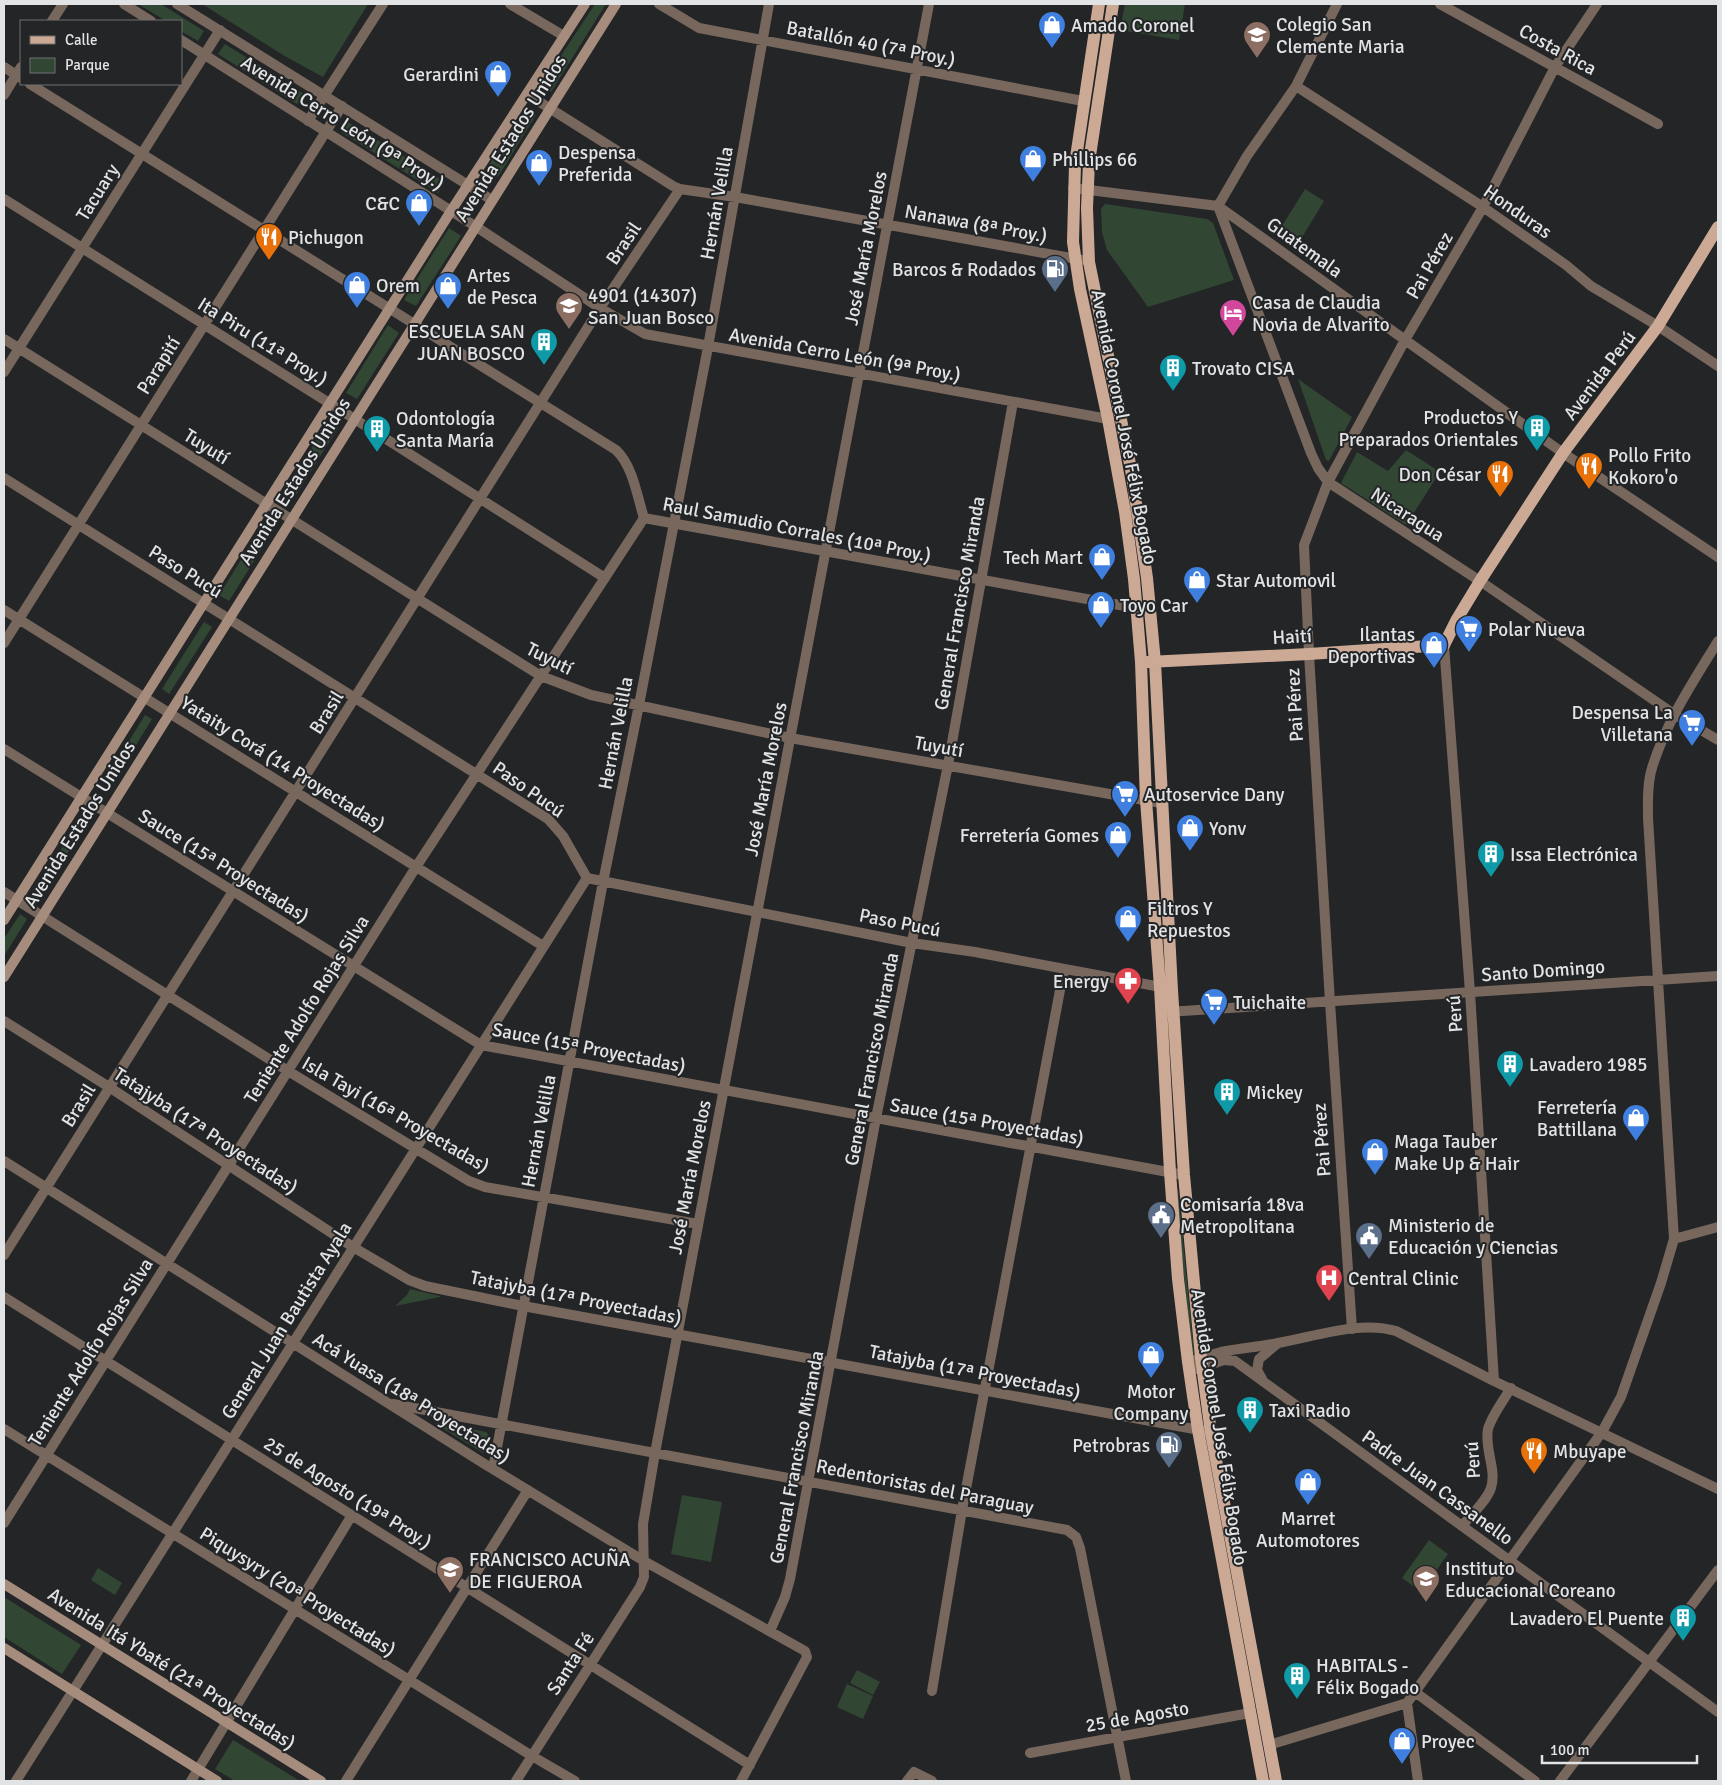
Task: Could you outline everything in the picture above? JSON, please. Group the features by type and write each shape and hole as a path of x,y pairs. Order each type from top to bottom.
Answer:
{"main road":[{"name":"Avenida Estados Unidos","path":"4,920 451,211 585,4"},
{"name":"Avenida Estados Unidos","path":"4,977 616,4"},
{"name":"Avenida Coronel José Félix Bogado","path":"1099,4 1083,100 1073,188 1073,242 1080,289 1108,420 1125,512 1141,662 1146,800 1166,988"},
{"name":"Avenida Coronel José Félix Bogado","path":"1113,4 1089,162 1089,262 1133,477 1147,578 1155,662 1161,803 1170,1172 1178,1279 1188,1367 1263,1781"},
{"name":"Avenida Perú","path":"1444,645 1480,581 1563,453 1658,326 1718,227"},
{"name":"Haití","path":"1141,662 1444,645"},
{"name":"Avenida Coronel José Félix Bogado","path":"1167,1012 1202,1363 1212,1432 1276,1781"},
{"name":"Avenida Itá Ybaté (21ª Proyectadas)","path":"4,1584 321,1781"},
{"path":"4,1648 217,1781"}],"street":[{"path":"53,20 63,4"},
{"path":"124,4 149,20"},
{"name":"Avenida Cerro León (9ª Proy.)","path":"177,4 492,200"},
{"path":"308,121 383,4"},
{"path":"510,4 564,36"},
{"name":"Batallón 40 (7ª Proy.)","path":"659,4 699,28 1083,100"},
{"name":"Hernán Velilla","path":"493,1469 603,882 640,705 708,347 769,4"},
{"name":"José María Morelos","path":"644,1561 643,1524 677,1334 929,4"},
{"path":"1218,206 1246,156 1296,86 1337,4"},
{"name":"Costa Rica","path":"1440,4 1658,124"},
{"name":"Pai Pérez","path":"1352,1329 1330,1002 1304,545 1328,482 1405,340 1483,207 1555,67 1597,4"},
{"name":"Tacuary","path":"4,372 220,30"},
{"name":"Avenida Cerro León (9ª Proy.)","path":"182,41 475,226 600,308 645,334 1108,420"},
{"path":"4,67 20,74 4,95"},
{"name":"Raul Samudio Corrales (10ª Proy.)","path":"32,85 616,450 622,456 629,471 644,518 1136,608"},
{"name":"Honduras","path":"1296,86 1483,207 1566,265 1591,286 1658,326 1718,366"},
{"name":"Nanawa (8ª Proy.)","path":"527,94 680,189 735,197 1089,262"},
{"name":"Parapití","path":"4,643 342,106"},
{"name":"Guatemala","path":"1073,188 1218,206 1563,453 1718,557"},
{"name":"Brasil","path":"4,1255 600,308 680,189"},
{"name":"Ita Piru (11ª Proy.)","path":"4,199 605,578"},
{"name":"Nicaragua","path":"1218,206 1311,453 1318,468 1328,482 1480,581 1674,714 1718,740"},
{"name":"Tuyutí","path":"4,339 541,676 591,694 790,738 1161,803"},
{"name":"General Francisco Miranda","path":"770,1631 785,1597 810,1482 876,1118 948,765 1013,402"},
{"name":"Paso Pucú","path":"4,478 548,819 563,836 587,878 912,944 975,952 1166,988"},
{"name":"Teniente Adolfo Rojas Silva","path":"4,1523 416,866 644,518"},
{"name":"Yataity Corá (14 Proyectadas)","path":"4,610 543,946"},
{"path":"1269,1745 1407,1703 1602,1432 1621,1396 1661,1283 1674,1239 1648,818 1648,791 1652,769 1674,714 1718,641"},
{"name":"Perú","path":"1444,645 1470,992 1494,1380"},
{"name":"Sauce (15ª Proyectadas)","path":"4,749 481,1045 1184,1175"},
{"name":"General Juan Bautista Ayala","path":"16,1781 587,878"},
{"name":"Isla Tayi (16ª Proyectadas)","path":"4,892 288,1071 469,1181 484,1187 698,1224"},
{"path":"932,1690 962,1510 1064,969"},
{"name":"Santo Domingo","path":"1167,1012 1718,976"},
{"name":"Tatajyba (17ª Proyectadas)","path":"4,1021 109,1087 353,1247 415,1283 524,1306 1212,1432"},
{"name":"Acá Yuasa (18ª Proyectadas)","path":"4,1161 493,1469 644,1561 805,1651 807,1657 750,1764"},
{"path":"1674,1239 1718,1228"},
{"name":"25 de Agosto (19ª Proy.)","path":"4,1297 750,1764"},
{"path":"1188,1367 1202,1363 1222,1352 1352,1329 1378,1327 1396,1331 1718,1489"},
{"path":"1264,1382 1258,1370 1259,1359 1278,1343"},
{"name":"Padre Juan Cassanello","path":"1202,1363 1224,1360 1235,1361 1718,1712"},
{"name":"Perú","path":"1462,1526 1491,1488 1492,1477 1488,1431 1491,1421 1511,1388"},
{"name":"Redentoristas del Paraguay","path":"388,1403 1067,1530 1076,1537 1082,1558 1126,1781"},
{"name":"Piquysyry (20ª Proyectadas)","path":"4,1429 575,1781"},
{"path":"346,1781 528,1490"},
{"path":"192,1781 352,1515"},
{"name":"Santa Fé","path":"516,1781 640,1587 644,1577 644,1561"},
{"path":"1560,1781 1718,1570"},
{"path":"1415,1692 1535,1781"},
{"path":"1407,1703 1418,1781"},
{"name":"25 de Agosto","path":"1030,1753 1250,1713"},
{"path":"742,1781 750,1764"},
{"path":"907,1781 914,1772 932,1781"}],"green space":[{"path":"138,4 161,4 204,31 198,41 182,32 182,20 164,20"},
{"path":"202,4 368,4 323,77 283,55"},
{"path":"595,4 606,4 551,92 541,86"},
{"path":"1125,4 1185,4 1179,40 1120,30"},
{"path":"225,44 304,94 297,104 218,54"},
{"path":"526,108 536,115 498,177 487,168"},
{"path":"348,122 445,182 438,193 341,132"},
{"path":"1305,189 1324,201 1301,239 1282,226"},
{"path":"1105,204 1207,219 1213,223 1234,280 1148,307 1107,250 1102,232 1101,209"},
{"path":"449,228 461,236 416,306 404,300"},
{"path":"388,325 399,333 357,399 346,393"},
{"path":"1298,379 1352,417 1329,461 1326,460"},
{"path":"328,422 338,428 294,498 284,492"},
{"path":"1406,450 1440,472 1406,525 1341,483 1357,452 1388,471"},
{"path":"262,526 272,532 229,601 219,595"},
{"path":"204,622 212,627 169,694 162,689"},
{"path":"145,715 152,719 111,786 104,782"},
{"path":"81,818 87,822 44,891 37,887"},
{"path":"20,914 27,919 4,956 4,939"},
{"path":"1175,1189 1178,1189 1194,1354 1192,1353"},
{"path":"410,1289 440,1297 395,1306 407,1295"},
{"path":"436,1423 486,1432 489,1435 486,1451 483,1453 437,1425"},
{"path":"682,1495 722,1502 711,1562 671,1554"},
{"path":"1429,1540 1448,1554 1421,1592 1402,1578"},
{"path":"98,1568 122,1583 115,1595 91,1580"},
{"path":"4,1597 81,1645 62,1674 4,1637"},
{"path":"857,1670 880,1682 873,1695 850,1683"},
{"path":"847,1684 873,1696 863,1719 837,1707"},
{"path":"233,1740 300,1781 235,1781 215,1769"}],"place":[{"name":"Amado Coronel","path":"1052,49"},
{"name":"Colegio San Clemente Maria","path":"1257,59"},
{"name":"Gerardini","path":"498,98"},
{"name":"Phillips 66","path":"1033,183"},
{"name":"Despensa Preferida","path":"539,187"},
{"name":"C&C","path":"419,227"},
{"name":"Pichugon","path":"269,261"},
{"name":"Barcos & Rodados","path":"1055,293"},
{"name":"Orem","path":"357,309"},
{"name":"Artes de Pesca","path":"448,310"},
{"name":"4901 (14307) San Juan Bosco","path":"569,330"},
{"name":"Casa de Claudia Novia de Alvarito","path":"1233,337"},
{"name":"ESCUELA SAN JUAN BOSCO","path":"544,366"},
{"name":"Trovato CISA","path":"1173,392"},
{"name":"Productos Y Preparados Orientales","path":"1537,452"},
{"name":"Odontología Santa María","path":"377,453"},
{"name":"Pollo Frito Kokoro'o","path":"1589,490"},
{"name":"Don César","path":"1500,498"},
{"name":"Tech Mart","path":"1102,581"},
{"name":"Star Automovil","path":"1197,604"},
{"name":"Toyo Car","path":"1101,629"},
{"name":"Polar Nueva","path":"1469,653"},
{"name":"Ilantas Deportivas","path":"1434,669"},
{"name":"Despensa La Villetana","path":"1692,747"},
{"name":"Autoservice Dany","path":"1125,818"},
{"name":"Yonv","path":"1190,852"},
{"name":"Ferretería Gomes","path":"1118,859"},
{"name":"Issa Electrónica","path":"1491,878"},
{"name":"Filtros Y Repuestos","path":"1128,943"},
{"name":"Energy","path":"1128,1005"},
{"name":"Tuichaite","path":"1214,1026"},
{"name":"Lavadero 1985","path":"1510,1088"},
{"name":"Mickey","path":"1227,1116"},
{"name":"Ferretería Battillana","path":"1636,1142"},
{"name":"Maga Tauber Make Up & Hair","path":"1375,1176"},
{"name":"Comisaría 18va Metropolitana","path":"1161,1239"},
{"name":"Ministerio de Educación y Ciencias","path":"1369,1260"},
{"name":"Central Clinic","path":"1329,1302"},
{"name":"Motor Company","path":"1151,1379"},
{"name":"Taxi Radio","path":"1250,1434"},
{"name":"Petrobras","path":"1169,1469"},
{"name":"Mbuyape","path":"1534,1475"},
{"name":"Marret Automotores","path":"1308,1506"},
{"name":"FRANCISCO ACUÑA DE FIGUEROA","path":"450,1594"},
{"name":"Instituto Educacional Coreano","path":"1426,1603"},
{"name":"Lavadero El Puente","path":"1683,1642"},
{"name":"HABITALS - Félix Bogado","path":"1297,1700"},
{"name":"Proyec","path":"1402,1765"}]}
